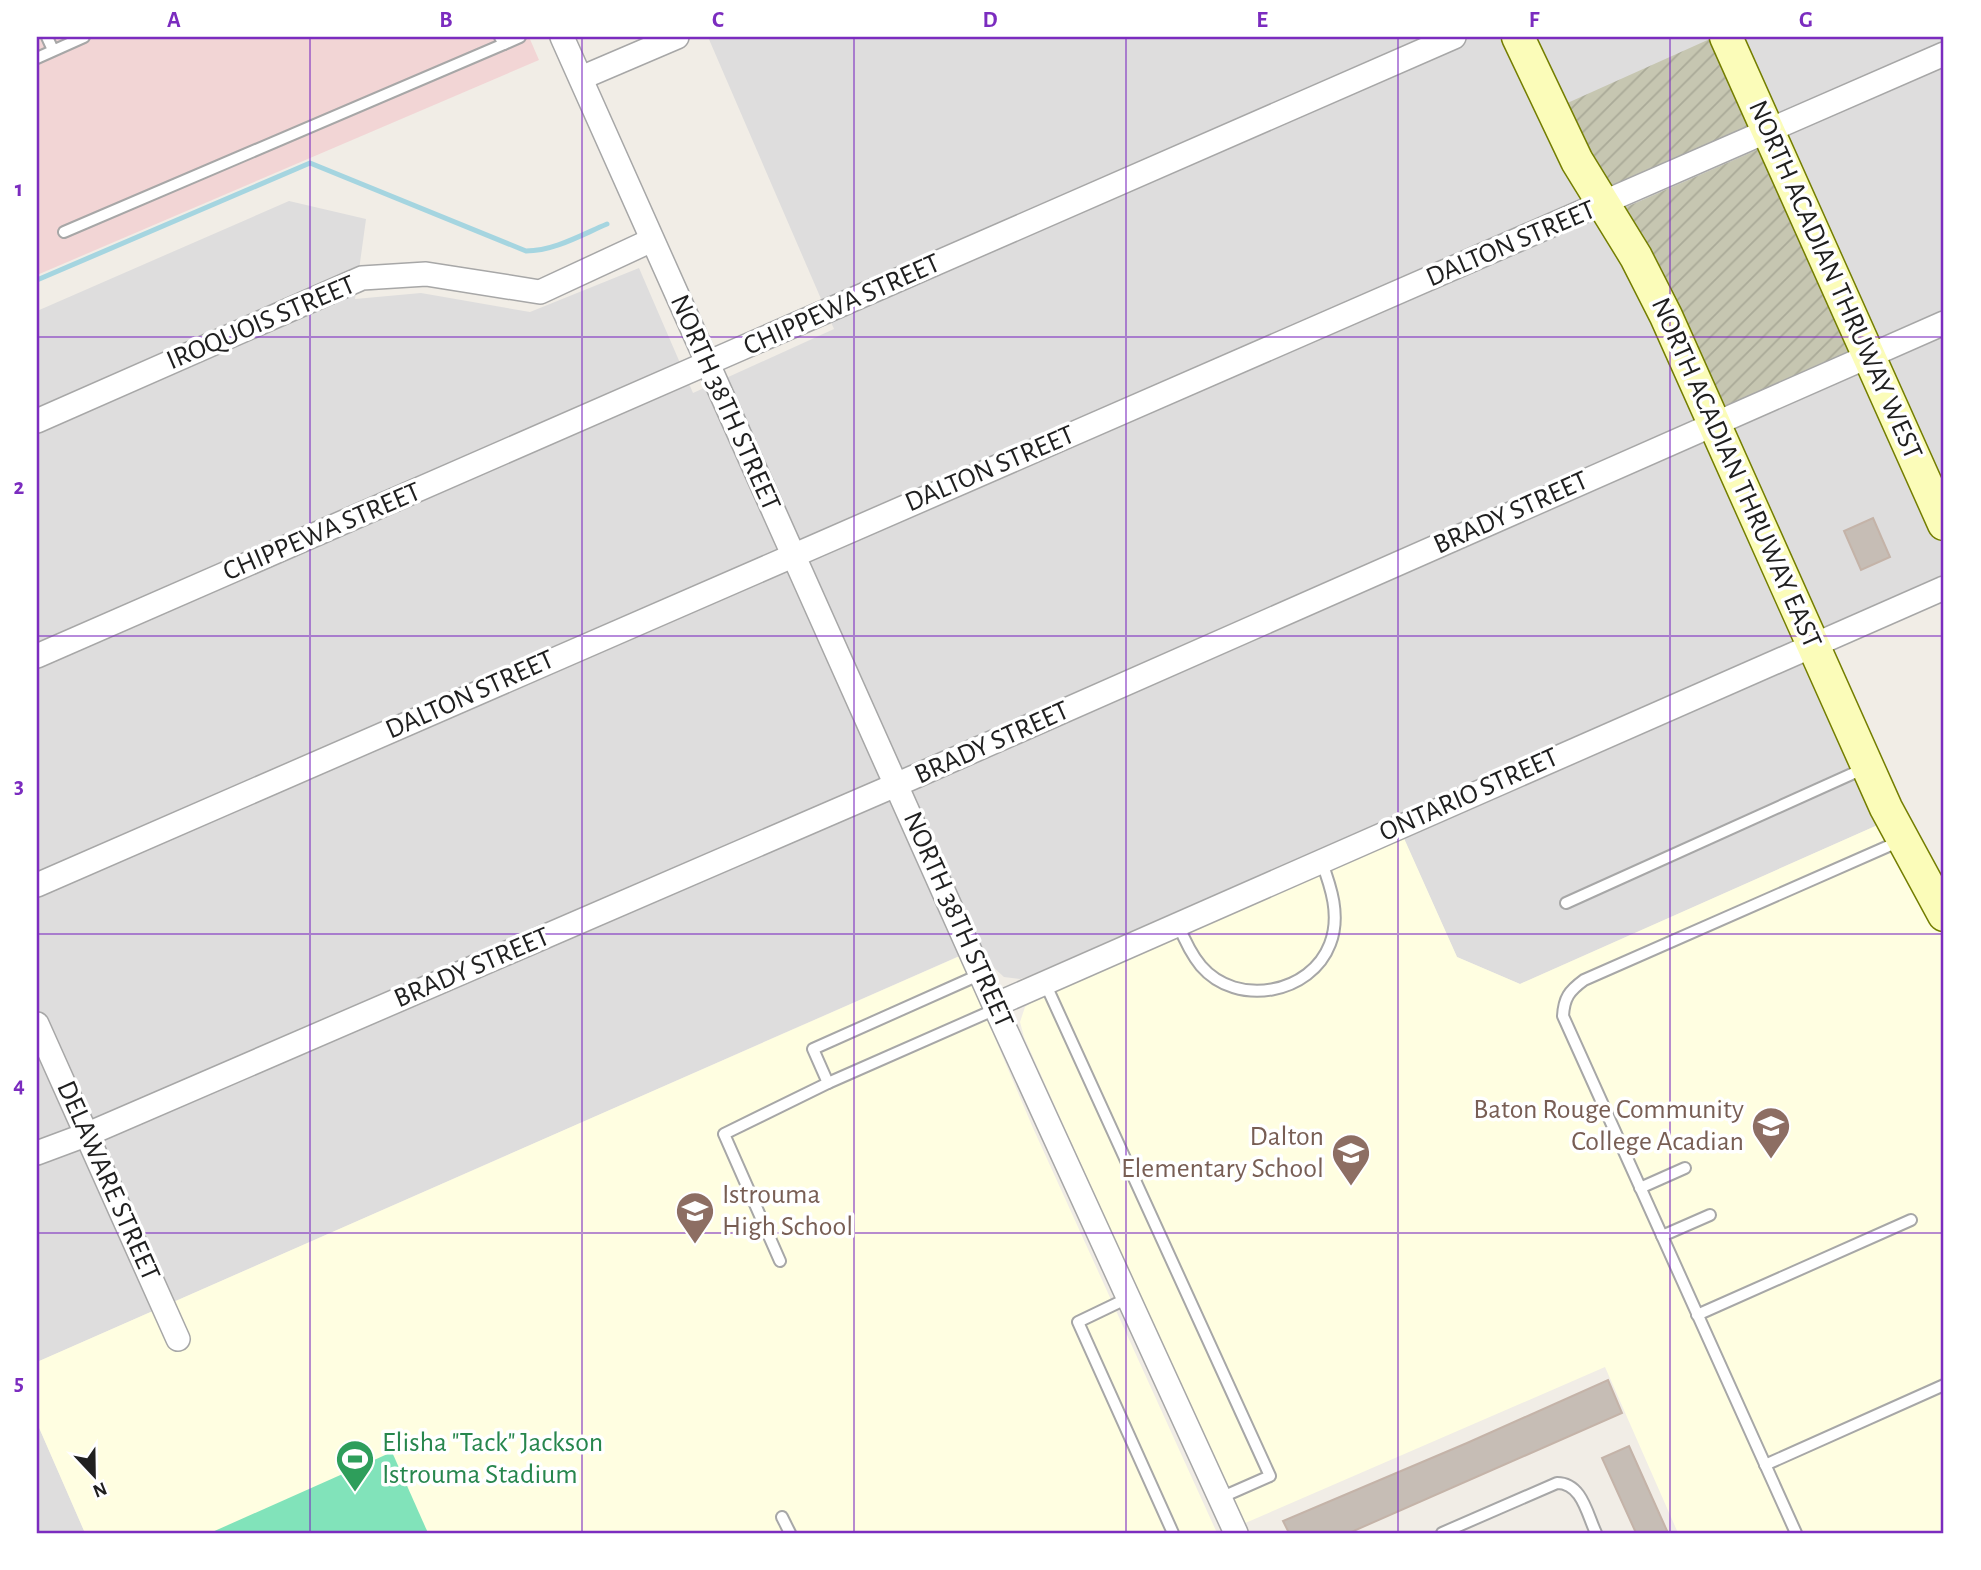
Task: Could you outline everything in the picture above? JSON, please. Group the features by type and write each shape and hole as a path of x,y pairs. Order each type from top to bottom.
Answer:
{"street":[{"name":"NORTH 38TH STREET","path":"562,37 996,1007 1236,1533"},
{"path":"581,78 677,37"},
{"name":"CHIPPEWA STREET","path":"37,656 1454,37"},
{"name":"NORTH ACADIAN THRUWAY EAST","path":"1518,37 1577,161 1651,286 1868,767 1903,840 1944,915"},
{"name":"NORTH ACADIAN THRUWAY WEST","path":"1726,37 1944,524"},
{"name":"DALTON STREET","path":"37,885 1944,54"},
{"name":"IROQUOIS STREET","path":"37,421 362,278 426,274 540,292 652,240"},
{"name":"BRADY STREET","path":"37,1153 88,1134 898,785 1944,323"},
{"name":"ONTARIO STREET","path":"996,1007 1321,860 1944,588"},
{"name":"DELAWARE STREET","path":"37,1024 178,1339"}],"lane":[{"path":"47,37 53,50"},
{"path":"37,58 84,37"},
{"path":"64,232 502,41 520,37"},
{"path":"1566,903 1868,767"},
{"path":"1796,1533 1563,1016 1564,1002 1570,990 1584,980 1903,840"},
{"path":"1178,924 1188,947 1202,968 1226,984 1255,992 1281,989 1302,979 1318,964 1330,944 1335,924 1334,899 1321,860"},
{"path":"828,1083 813,1049 982,974"},
{"path":"1045,983 1270,1476 1220,1498"},
{"path":"780,1261 724,1134 828,1083 996,1007"},
{"path":"1640,1188 1685,1168"},
{"path":"1662,1236 1710,1215"},
{"path":"1697,1314 1911,1220"},
{"path":"1129,1298 1078,1322 1173,1533"},
{"path":"1765,1465 1944,1385"},
{"path":"1441,1533 1558,1483 1567,1483 1577,1490 1596,1533"},
{"path":"782,1517 790,1533"}],"shaded area":[{"path":"37,37 529,37 539,60 37,275"},
{"path":"708,37 1944,37 1944,574 1794,641 1880,824 1520,984 1457,957 1394,817 1020,979 1004,977 991,965 982,946 37,1362 37,311 289,201 366,219 355,299 421,293 530,312 639,268 693,393 834,329"},
{"path":"1712,38 1751,125 1610,186 1597,169 1563,105"},
{"path":"1759,149 1852,352 1722,408 1624,208"},
{"path":"1880,824 1944,913 1944,1531 1678,1533 1605,1367 1243,1524 1024,1037 1020,1022 1025,1007 1040,997 1403,836 1457,957 1520,984"},
{"name":"Istrouma High School","path":"960,956 1033,1128 1217,1533 85,1533 37,1423 37,1362"},
{"path":"37,1423 85,1533 37,1533"}],"green space":[{"name":"Elisha \"Tack\" Jackson Istrouma Stadium","path":"392,1452 428,1533 210,1533"}],"building":[{"path":"1873,518 1890,557 1861,570 1844,531"},
{"path":"1608,1380 1622,1413 1349,1533 1289,1533 1283,1521 1467,1443"},
{"path":"1629,1446 1668,1533 1636,1533 1602,1458"}],"waterway":[{"path":"37,280 310,163 526,251 557,245 607,224"}],"place":[{"name":"Baton Rouge Community College Acadian","path":"1771,1160"},
{"name":"Dalton Elementary School","path":"1351,1187"},
{"name":"Istrouma High School","path":"695,1245"},
{"name":"Elisha \"Tack\" Jackson Istrouma Stadium","path":"355,1493"}]}
